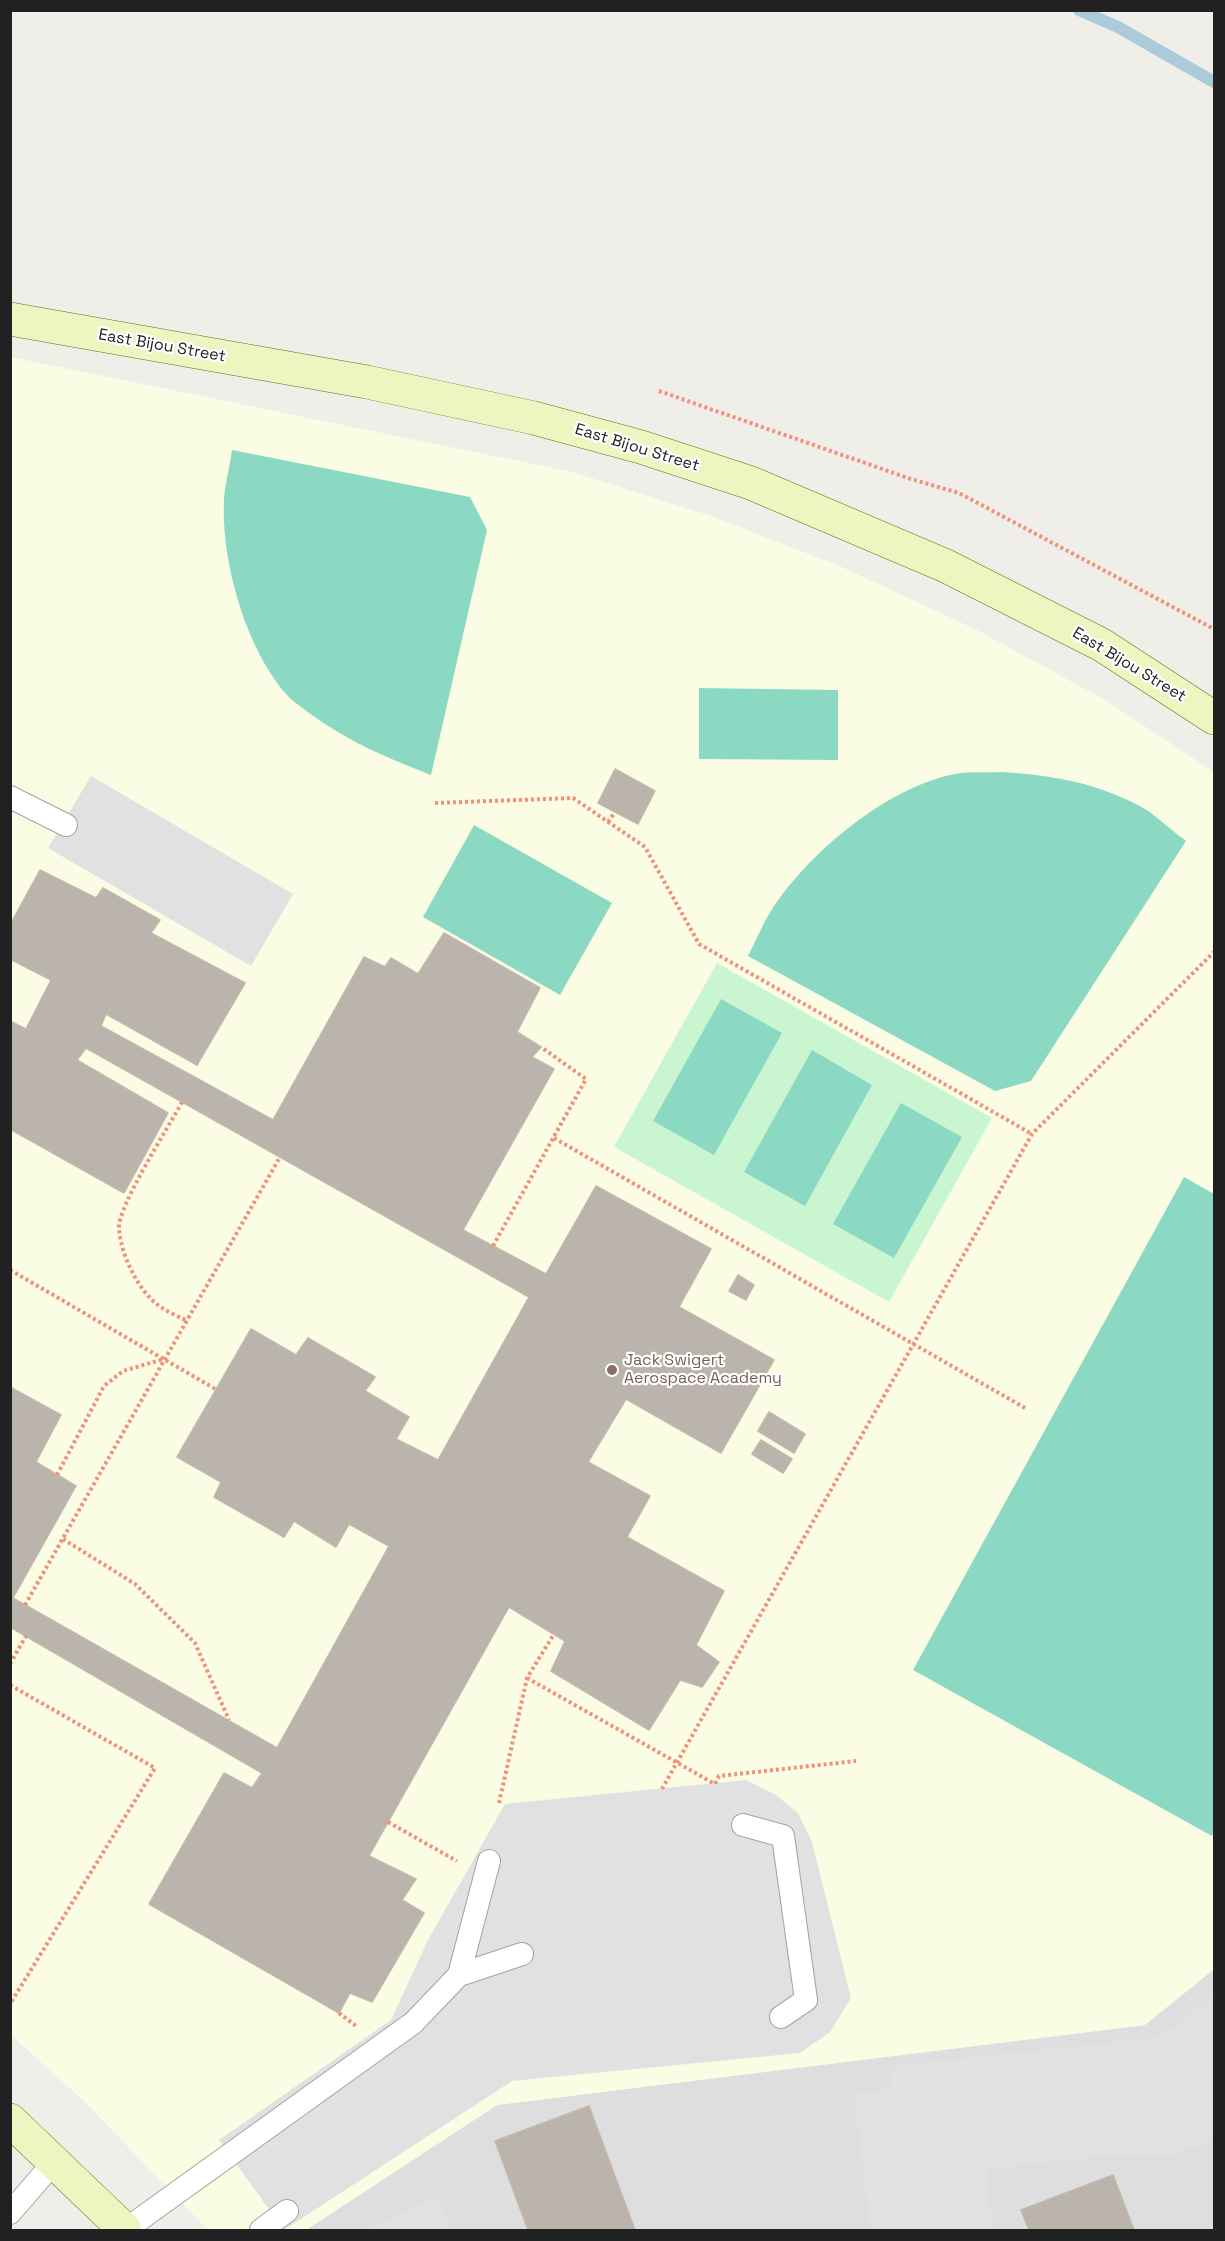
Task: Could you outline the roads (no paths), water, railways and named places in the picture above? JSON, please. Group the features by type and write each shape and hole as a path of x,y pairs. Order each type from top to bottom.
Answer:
{"street":[{"name":"East Bijou Street","path":"10,320 367,382 534,418 641,447 751,483 946,566 1102,645 1215,718"},
{"path":"10,2120 125,2230"}],"lane":[{"path":"10,797 66,825"},
{"path":"743,1825 783,1836 806,2000 781,2017"},
{"path":"459,1975 489,1861"},
{"path":"125,2230 413,2023 459,1975 522,1954"},
{"path":"10,2213 55,2161"},
{"path":"261,2230 287,2211"}],"waterway":[{"path":"1079,10 1118,27 1214,82"}],"place":[{"name":"Jack Swigert Aerospace Academy","path":"612,1370"}]}
